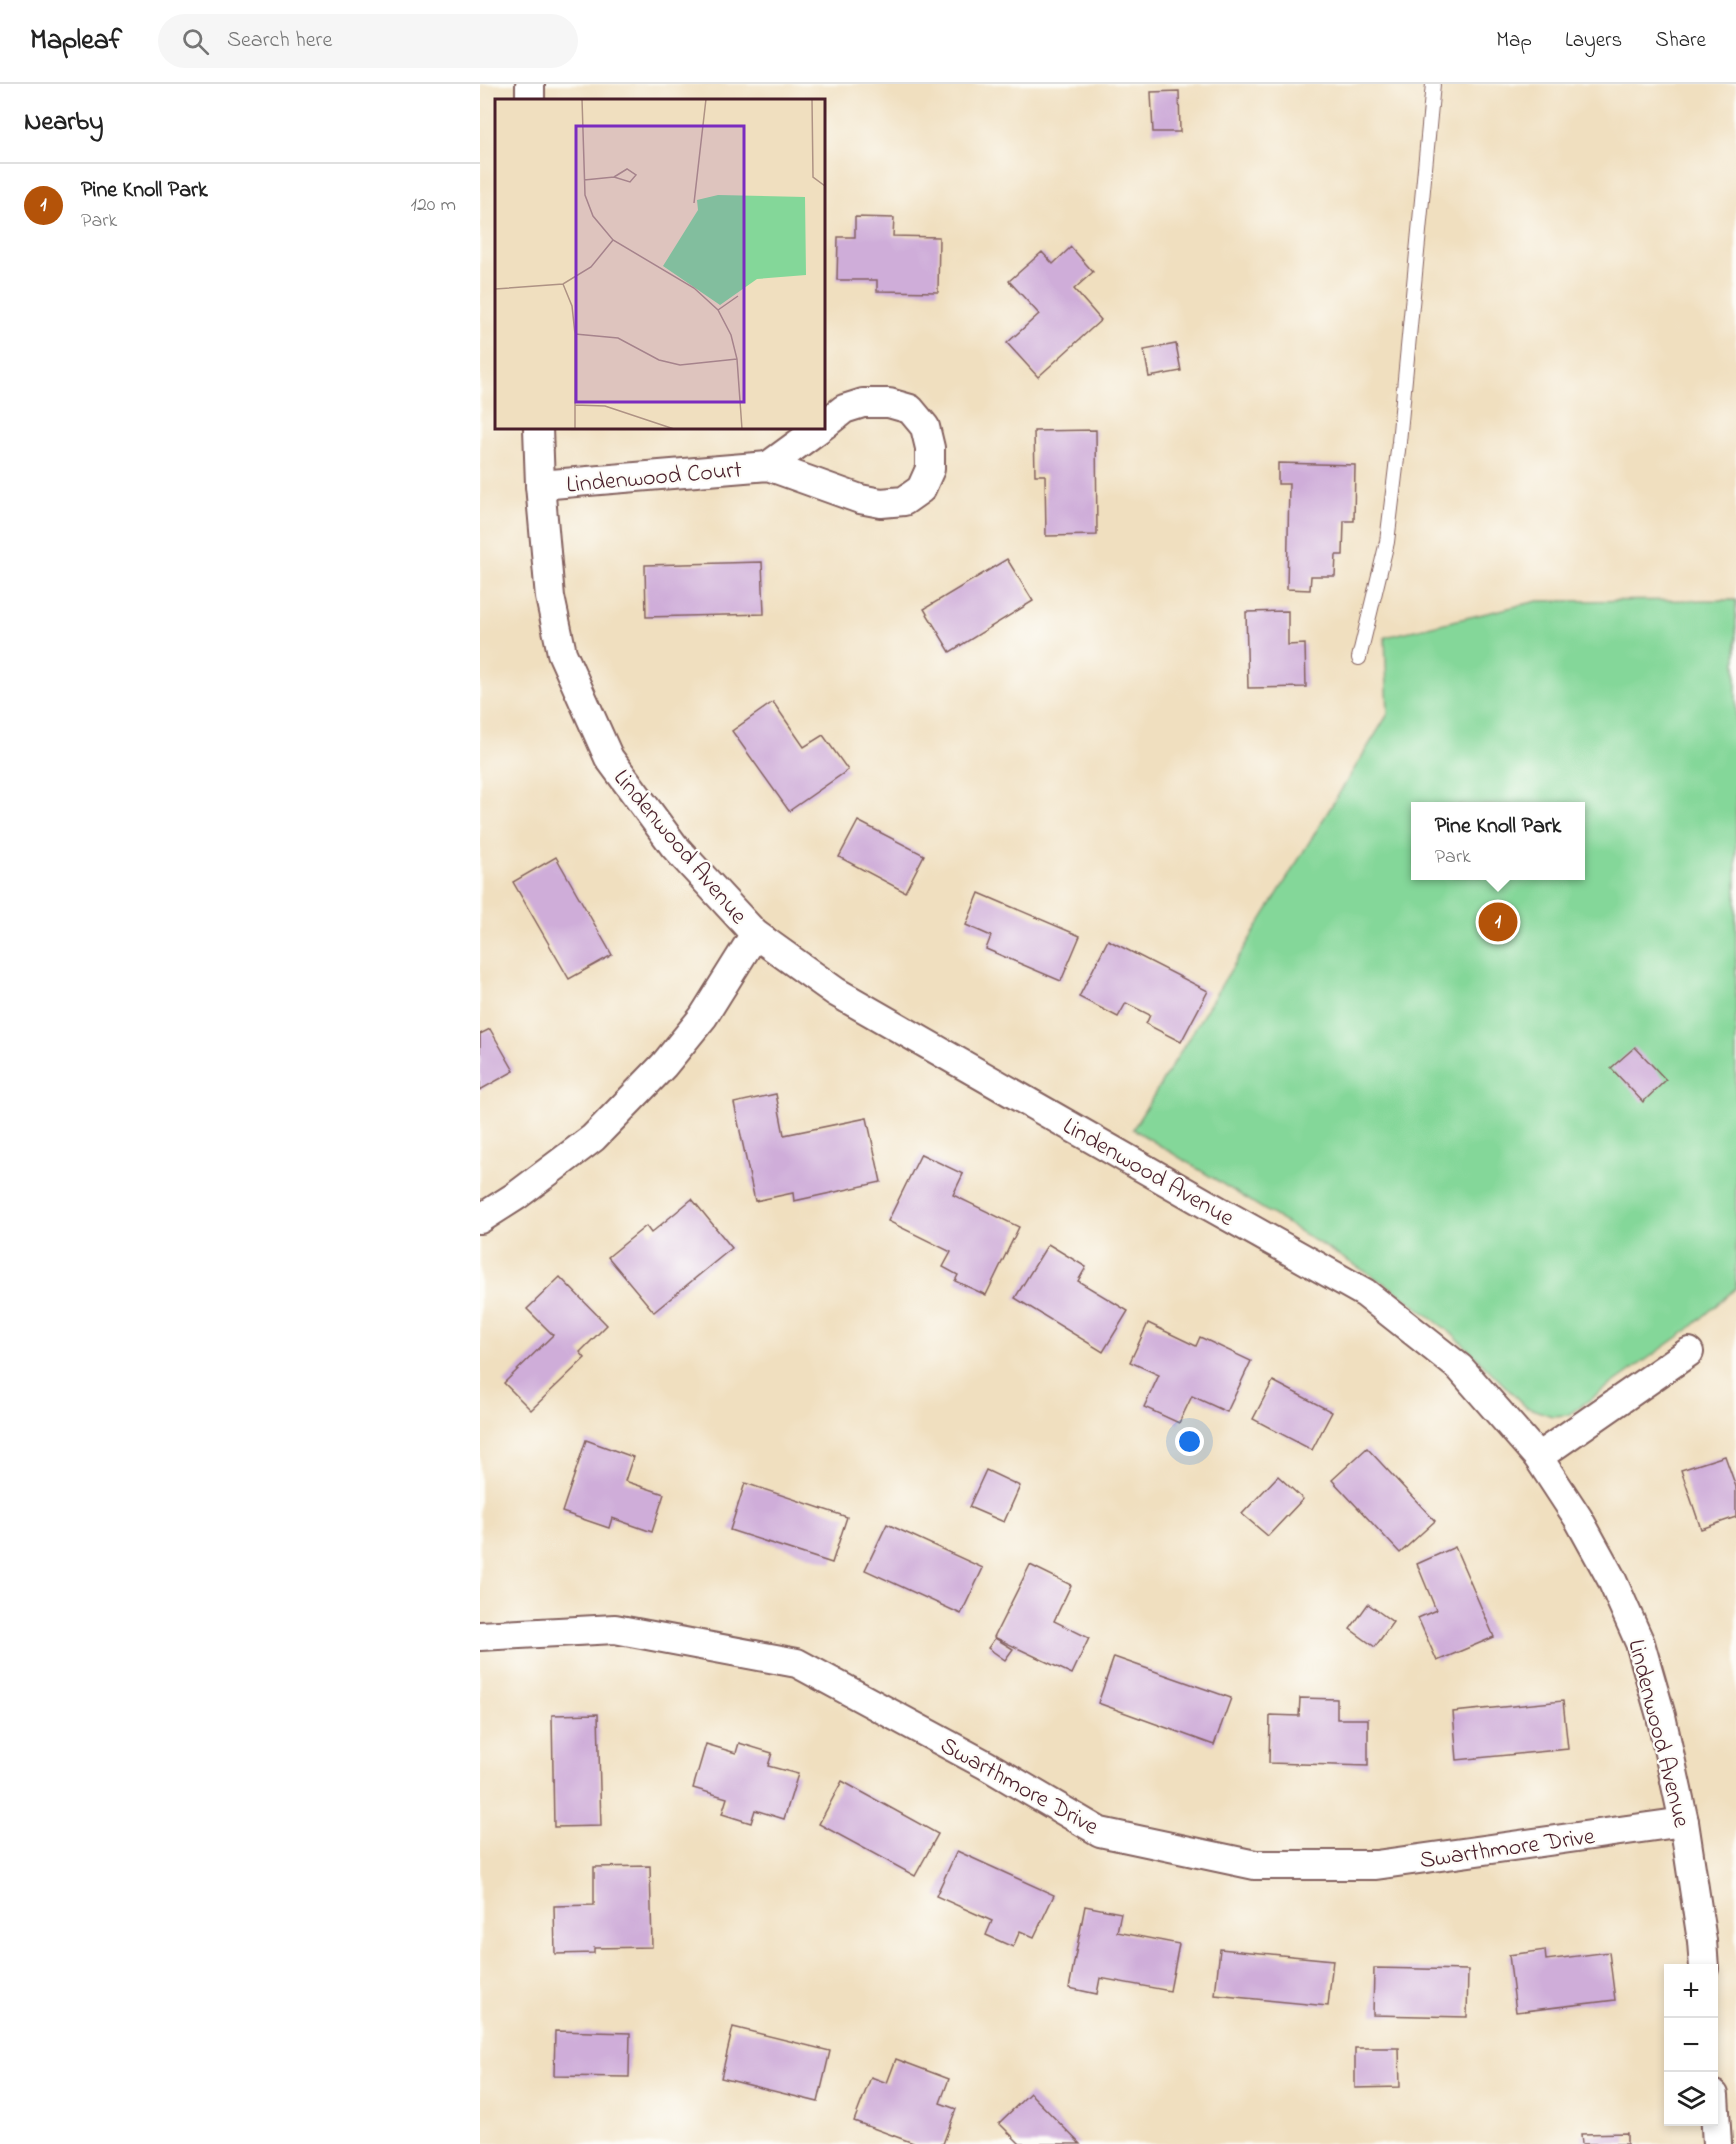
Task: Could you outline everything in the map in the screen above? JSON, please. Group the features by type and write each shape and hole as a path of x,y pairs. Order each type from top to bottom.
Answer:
{"street":[{"name":"Lindenwood Court","path":"540,485 768,466 860,499 882,503 904,501 921,489 930,469 930,448 925,427 910,409 889,403 863,403 844,409 825,424"},
{"name":"Lindenwood Avenue","path":"538,429 540,485 550,597 562,653 609,758 674,846 754,934 836,992 1365,1293 1460,1368 1538,1457 1578,1518 1611,1578 1640,1643 1661,1716 1684,1822 1704,1964"},
{"name":"Lindenwood Court","path":"768,466 819,429"},
{"path":"480,1219 516,1196 593,1138 664,1065 703,1017 754,934"},
{"path":"1538,1457 1689,1352"},
{"name":"Swarthmore Drive","path":"480,1636 615,1629 797,1663 986,1765 1100,1832 1255,1865 1376,1865 1684,1822"},
{"path":"1716,2126 1717,2144"}],"lane":[{"path":"1359,658 1388,531 1400,430 1433,84"}],"green space":[{"path":"1736,600 1736,1288 1688,1330 1568,1415 1552,1416 1526,1407 1455,1336 1392,1288 1133,1129 1388,714 1385,637 1538,601"}],"building":[{"path":"1179,91 1180,132 1153,132 1151,92"},
{"path":"855,217 894,218 893,236 939,237 938,292 877,291 877,280 837,280 838,237 855,237"},
{"path":"1071,247 1093,272 1074,289 1101,320 1038,377 1007,343 1039,314 1009,281 1042,252 1053,264"},
{"path":"1176,344 1181,371 1149,377 1144,350"},
{"path":"1096,430 1097,535 1046,536 1045,475 1035,475 1034,431"},
{"path":"1278,463 1355,465 1354,521 1344,521 1343,555 1336,555 1335,576 1311,576 1310,590 1287,589 1289,484 1278,484"},
{"path":"1007,559 1033,601 950,652 924,609"},
{"path":"762,562 764,614 646,617 645,565"},
{"path":"1288,611 1288,645 1305,644 1306,687 1248,688 1246,612"},
{"path":"773,702 804,747 823,735 848,770 789,811 732,731"},
{"path":"858,821 924,855 905,892 839,857"},
{"path":"556,857 612,955 569,979 513,882"},
{"path":"979,893 1080,936 1061,981 986,949 991,936 966,925"},
{"path":"1108,940 1208,991 1181,1042 1146,1024 1150,1015 1126,1003 1118,1017 1079,997"},
{"path":"490,1029 514,1071 480,1090 480,1034"},
{"path":"1635,1047 1666,1080 1643,1102 1611,1068"},
{"path":"776,1094 784,1135 867,1118 881,1182 794,1201 793,1193 755,1201 734,1103"},
{"path":"921,1154 963,1174 953,1195 1019,1227 986,1295 955,1281 958,1275 943,1267 951,1252 888,1221"},
{"path":"692,1199 732,1248 654,1312 608,1257 646,1226 651,1233"},
{"path":"1048,1244 1086,1267 1078,1281 1128,1311 1103,1352 1015,1298"},
{"path":"560,1277 607,1325 580,1352 585,1358 531,1410 504,1383 553,1335 527,1309"},
{"path":"1148,1323 1196,1346 1200,1337 1251,1361 1227,1412 1192,1396 1179,1423 1144,1407 1159,1375 1130,1362"},
{"path":"1273,1381 1332,1412 1312,1450 1253,1419"},
{"path":"586,1440 633,1457 625,1481 664,1494 652,1532 612,1518 609,1528 562,1512"},
{"path":"1367,1448 1435,1521 1400,1553 1332,1480"},
{"path":"1725,1456 1736,1487 1736,1517 1701,1529 1681,1470"},
{"path":"986,1470 1020,1486 1004,1522 969,1507"},
{"path":"1278,1476 1303,1499 1268,1536 1242,1514"},
{"path":"745,1483 847,1517 832,1563 730,1530"},
{"path":"887,1524 983,1568 961,1614 865,1570"},
{"path":"1455,1547 1494,1637 1437,1661 1418,1618 1436,1610 1417,1564"},
{"path":"1030,1565 1071,1585 1054,1621 1089,1638 1072,1674 994,1637"},
{"path":"1368,1604 1393,1622 1375,1647 1350,1629"},
{"path":"995,1638 1013,1649 1005,1660 988,1648"},
{"path":"1114,1657 1231,1698 1214,1745 1098,1703"},
{"path":"1300,1698 1337,1699 1337,1719 1368,1719 1368,1766 1269,1763 1270,1715 1299,1716"},
{"path":"1563,1701 1568,1749 1457,1760 1453,1712"},
{"path":"598,1714 601,1826 554,1827 552,1715"},
{"path":"739,1743 772,1753 768,1766 798,1774 784,1819 755,1810 751,1823 722,1814 727,1798 693,1788 706,1744 736,1753"},
{"path":"842,1781 938,1834 915,1876 819,1824"},
{"path":"957,1851 1054,1895 1034,1937 1020,1931 1013,1947 986,1935 992,1921 936,1896"},
{"path":"650,1866 652,1947 594,1948 594,1953 555,1954 554,1906 594,1905 594,1867"},
{"path":"1085,1906 1121,1913 1117,1932 1179,1944 1170,1991 1100,1978 1097,1994 1069,1988"},
{"path":"1220,1949 1333,1960 1328,2006 1215,1995"},
{"path":"1545,1950 1546,1960 1609,1952 1615,2000 1516,2012 1509,1955"},
{"path":"1374,1968 1468,1970 1467,2017 1373,2015"},
{"path":"733,2027 830,2051 818,2102 721,2078"},
{"path":"555,2031 630,2033 629,2077 554,2076"},
{"path":"1355,2048 1399,2048 1400,2087 1355,2088"},
{"path":"896,2059 949,2079 940,2103 956,2109 943,2144 916,2144 854,2121 871,2077 887,2083"},
{"path":"1030,2093 1080,2144 1020,2144 999,2123"},
{"path":"1627,2133 1627,2144 1582,2144 1581,2134"}],"place":[{"name":"Pine Knoll Park","path":"1498,922"}]}
